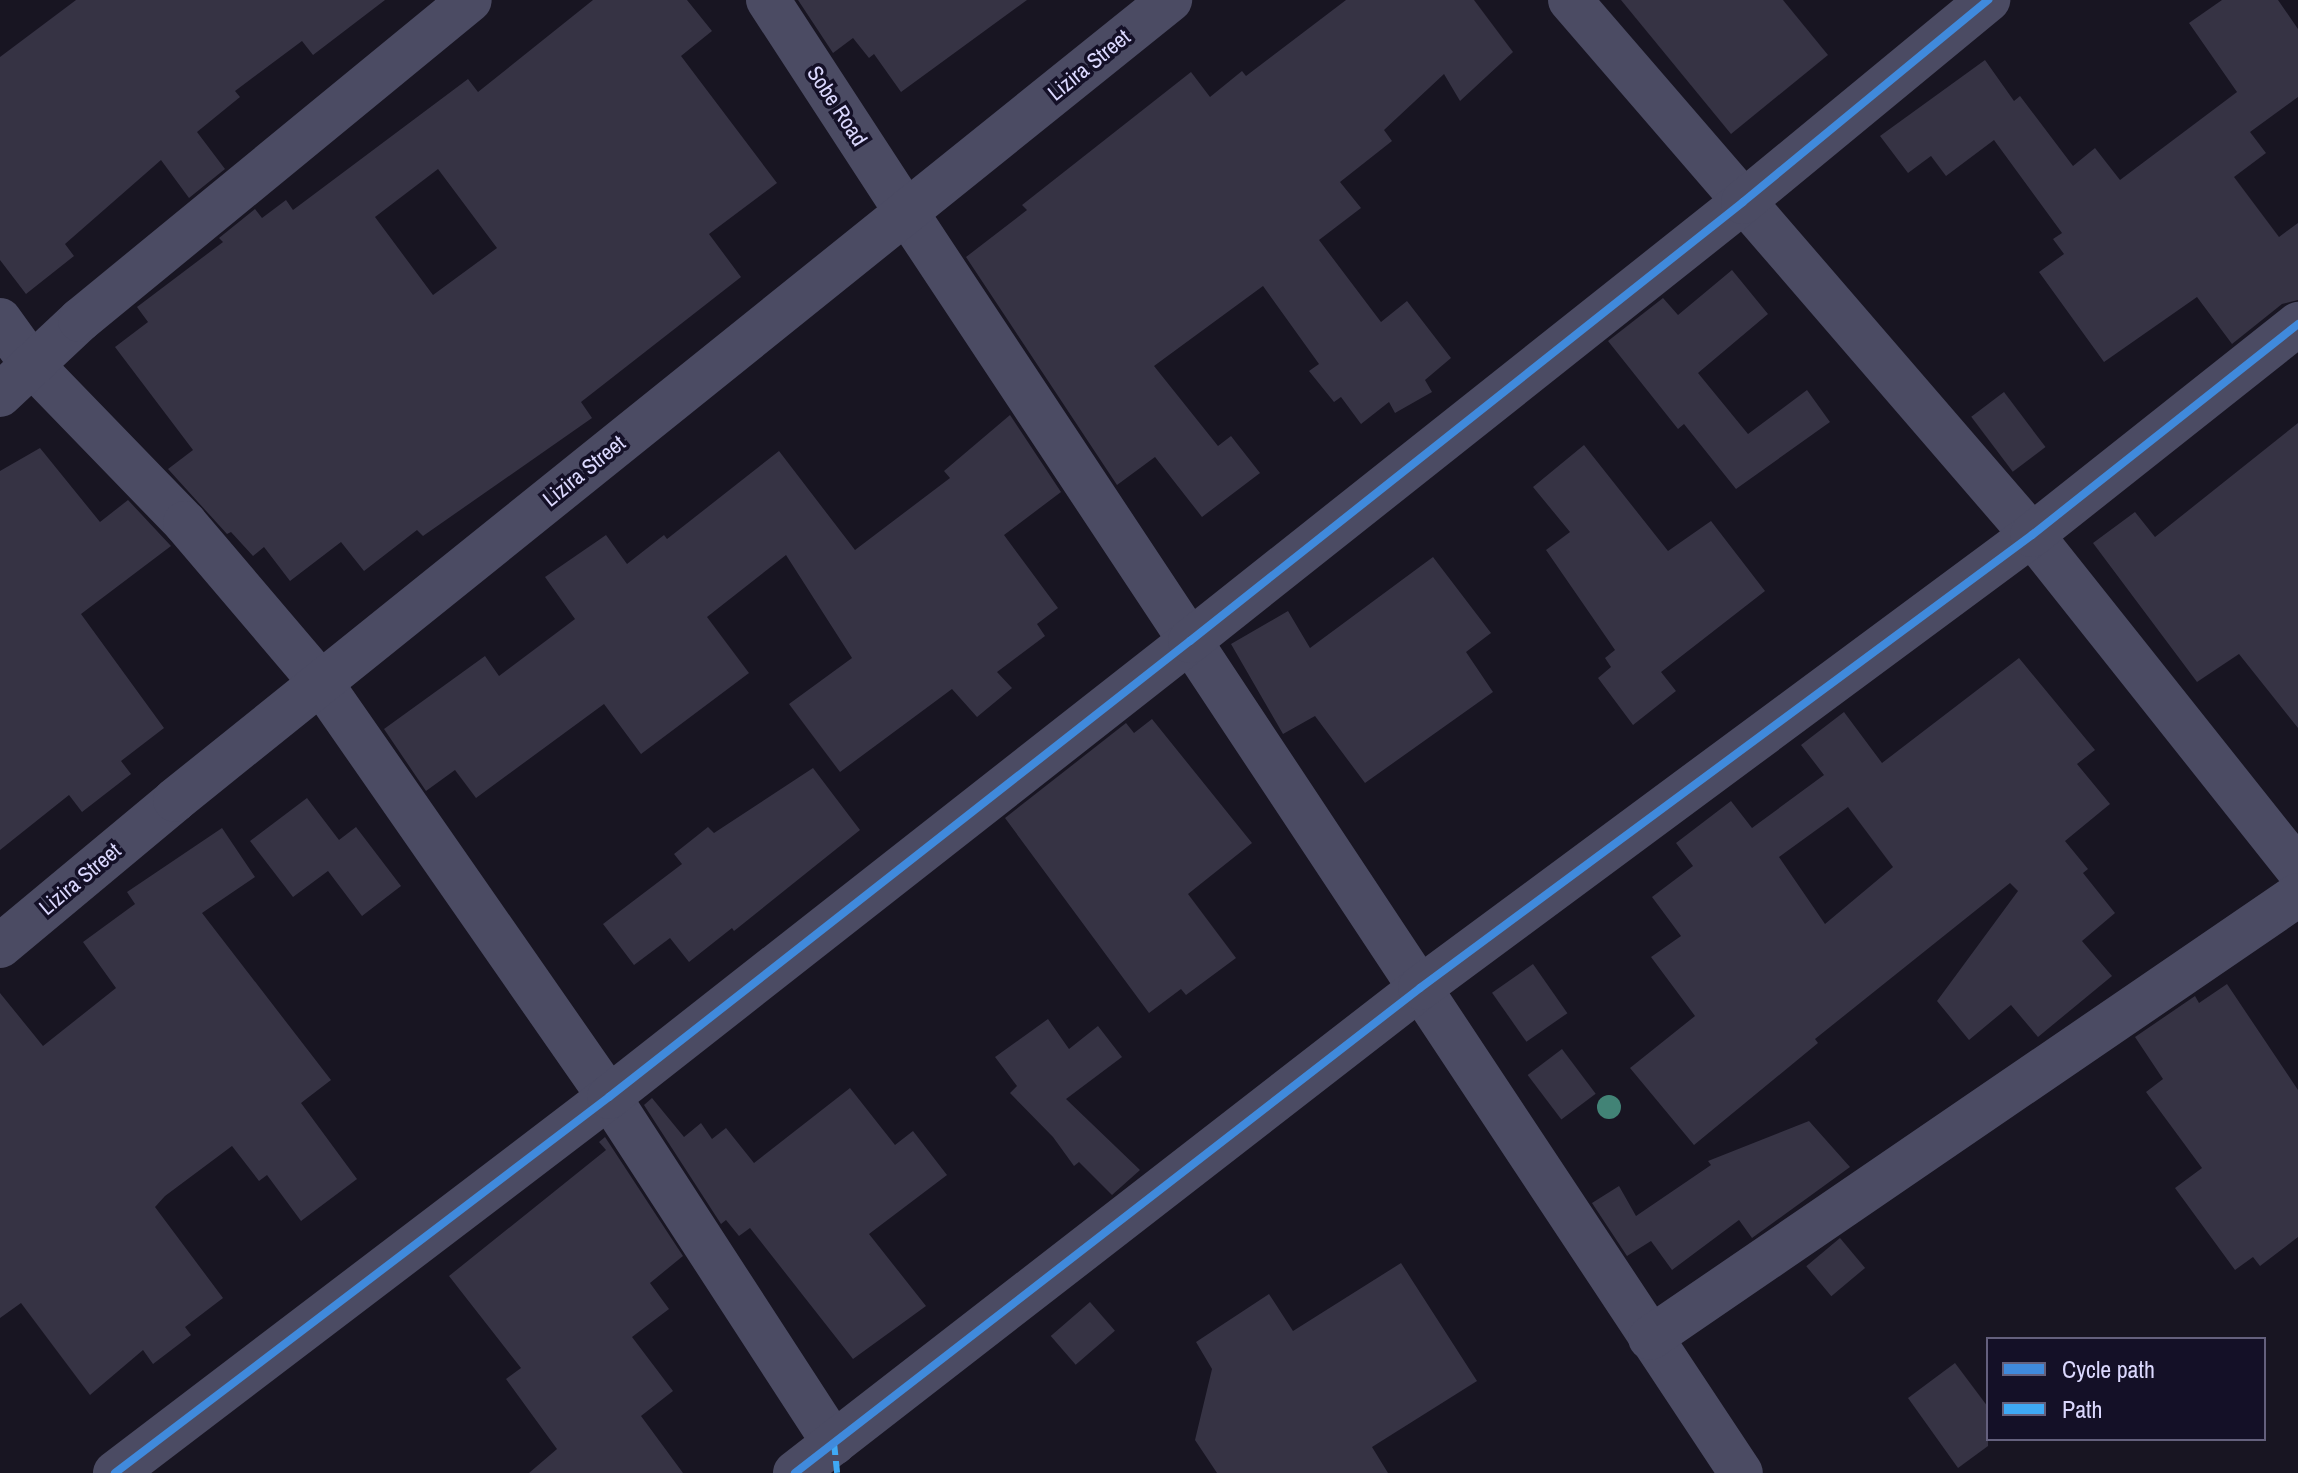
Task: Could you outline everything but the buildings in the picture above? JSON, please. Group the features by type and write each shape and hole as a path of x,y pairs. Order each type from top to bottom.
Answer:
{"street":[{"path":"0,395 92,310 470,0"},
{"name":"Sobe Road","path":"768,0 1741,1473"},
{"name":"Lizira Street","path":"0,946 321,683 1170,0"},
{"path":"1570,0 2032,535 2298,870"},
{"path":"115,1473 609,1097 1190,641 1743,202 1988,0"},
{"path":"0,320 33,366 185,523 321,683 609,1097 834,1443"},
{"path":"795,1473 1420,988 2032,535 2298,324"},
{"path":"1650,1338 2298,895"}],"marked path":[{"path":"834,1443 837,1473"}],"cycle path":[{"path":"115,1473 609,1097 1190,641 1743,202 1988,0"},
{"path":"795,1473 1420,988 2032,535 2298,324"}]}
